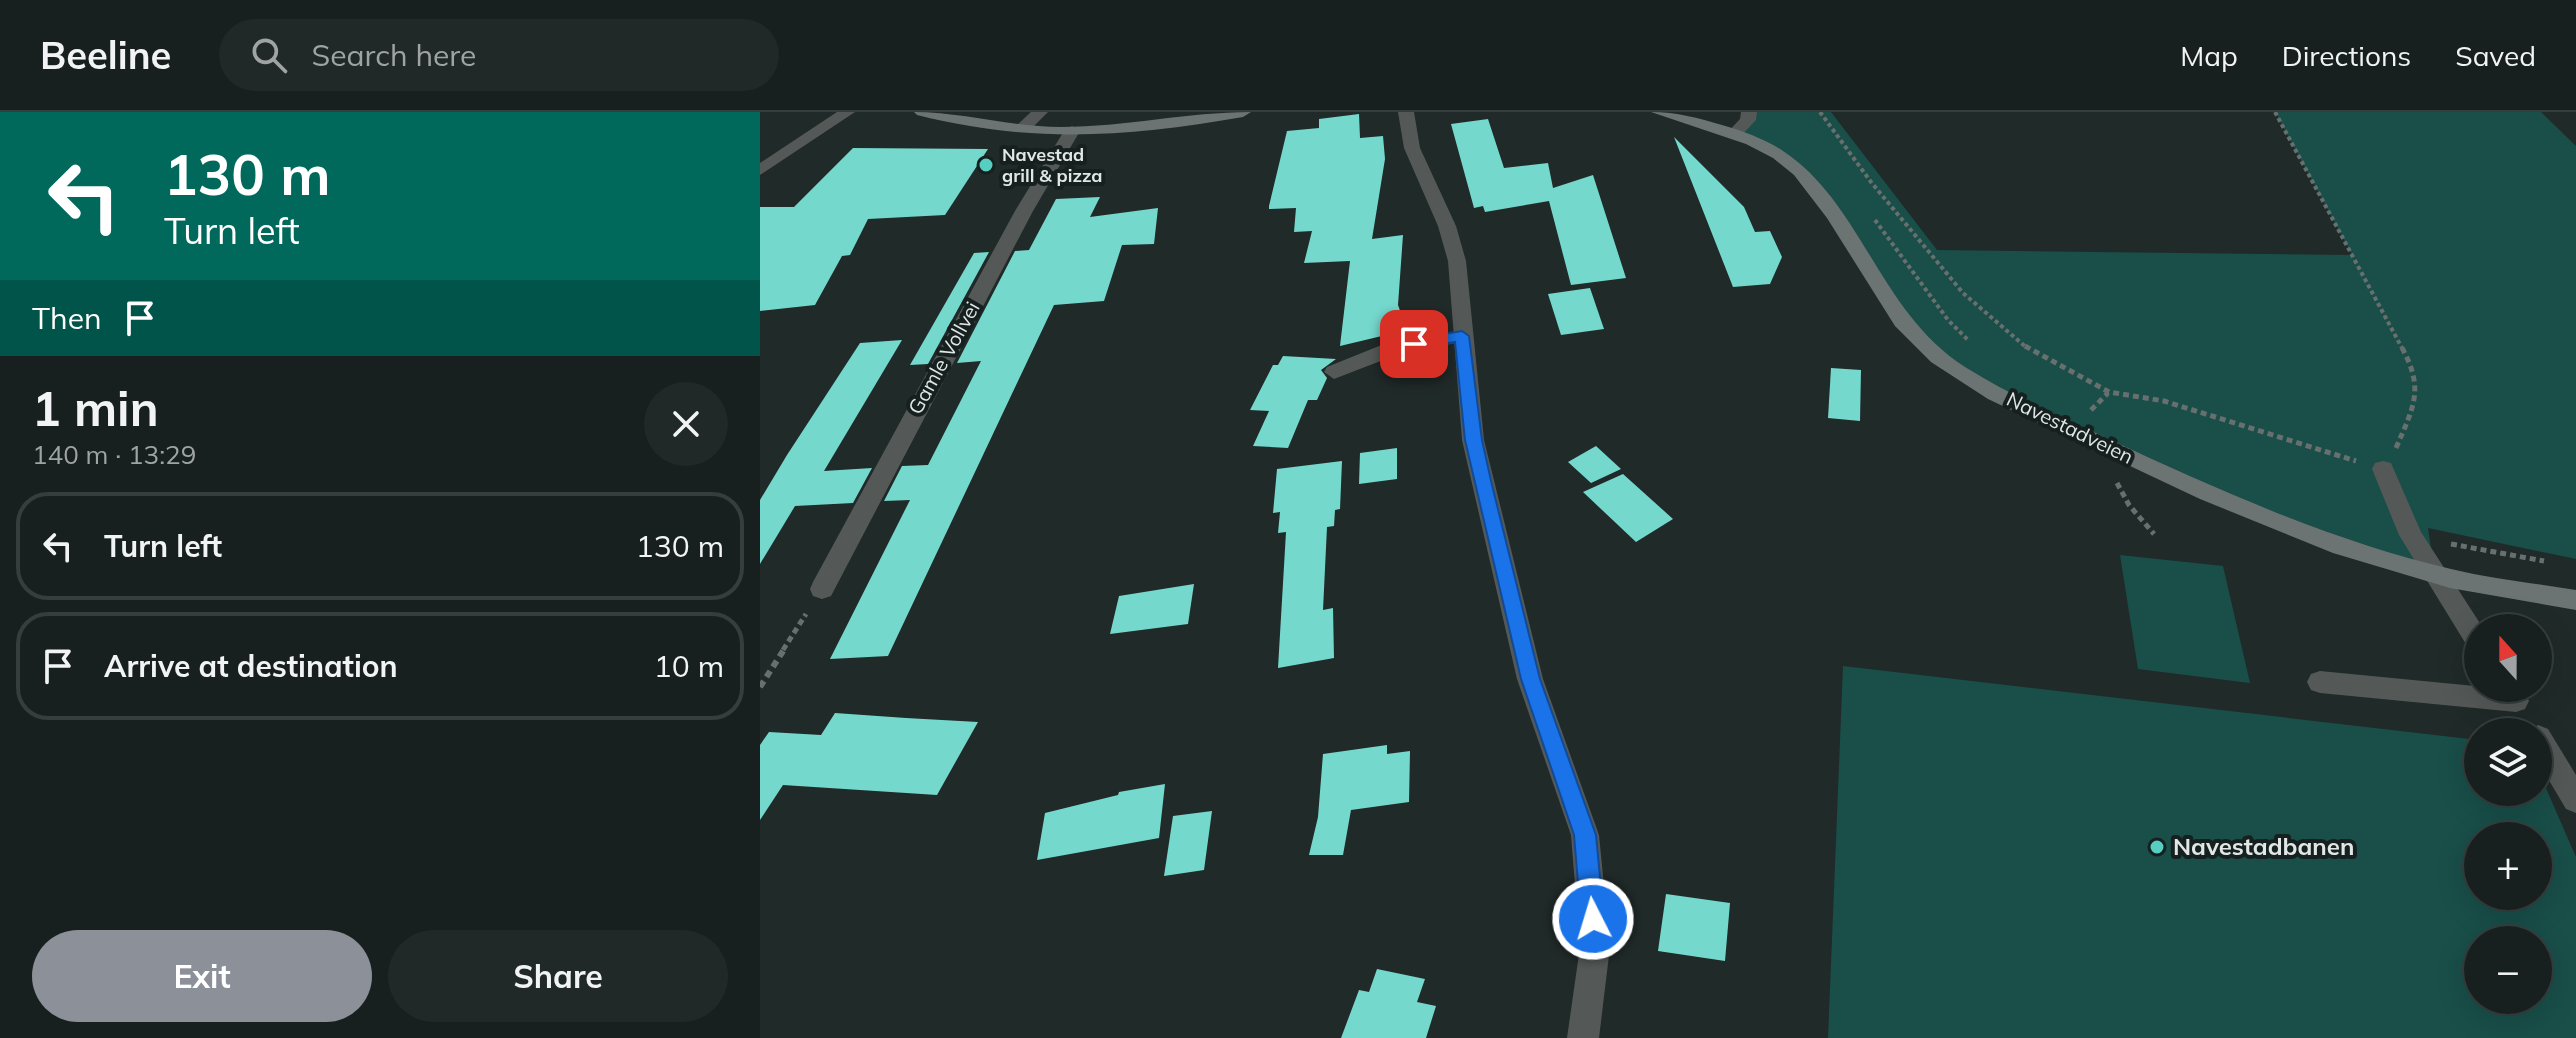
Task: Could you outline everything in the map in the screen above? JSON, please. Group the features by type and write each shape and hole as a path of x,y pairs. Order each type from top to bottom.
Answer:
{"street":[{"path":"763,165 847,112"},
{"path":"922,112 993,127 1072,131 1147,128 1243,112"},
{"path":"1022,129 1040,112"},
{"path":"1406,112 1412,148 1447,226 1457,261 1473,440 1530,679 1585,835 1595,947 1583,1038"},
{"name":"Navestadveien","path":"1659,112 1734,134 1779,155 1799,171 1819,195 1893,309 1922,343 1967,376 2097,443 2259,514 2366,554 2435,575 2576,600"},
{"path":"1734,134 1748,120 1749,112"},
{"name":"Gamle Vollvei","path":"822,589 1017,225 1072,131"},
{"path":"1334,372 1386,351 1462,336"},
{"path":"2383,469 2411,535 2464,620"},
{"path":"2320,682 2464,691"},
{"path":"2552,760 2576,800"}],"path":[{"path":"1820,112 1871,182 1963,293 2032,352 2109,392 2164,401 2383,469 2414,406 2415,371 2275,112"},
{"path":"1873,218 1948,320 1976,347"},
{"path":"2090,409 2105,415"},
{"path":"2411,535 2546,562"},
{"path":"760,687 822,589"}],"shaded area":[{"path":"1749,112 1831,112 1937,250 2352,255 2275,112 2541,112 2576,146 2576,559 2428,528 2435,575 2366,554 2028,409 1922,343 1799,171 1734,134"},
{"path":"2120,555 2223,566 2250,683 2138,669"},
{"name":"Navestadbanen","path":"1843,666 2464,738 2464,806 2552,806 2552,802 2576,857 2576,1038 1828,1038"}],"building":[{"path":"1359,114 1360,138 1383,136 1385,159 1372,239 1403,235 1398,305 1407,330 1340,346 1350,261 1304,263 1312,231 1294,232 1296,208 1269,209 1269,206 1287,131 1319,128 1319,119"},
{"path":"1488,119 1504,168 1548,163 1553,188 1593,175 1626,278 1571,285 1549,201 1485,212 1483,206 1474,208 1451,124"},
{"path":"1674,137 1744,207 1755,232 1770,231 1782,257 1770,284 1733,287"},
{"path":"853,148 988,149 945,215 868,219 850,255 842,256 815,305 760,311 760,207 794,207"},
{"path":"1100,197 1090,217 1158,208 1154,244 1122,245 1104,301 1054,305 888,656 830,659 910,500 884,501 902,466 928,465 981,361 957,363 1015,251 1029,250 1056,199"},
{"path":"989,252 928,364 910,365 974,253"},
{"path":"1590,288 1604,329 1561,335 1548,294"},
{"path":"902,340 824,471 872,468 853,503 795,506 760,564 760,500 787,455 860,343"},
{"path":"1283,356 1336,359 1321,370 1327,378 1317,400 1308,400 1288,448 1253,446 1269,411 1250,410 1273,365 1278,365"},
{"path":"1831,368 1861,370 1860,421 1828,418"},
{"path":"1596,446 1621,469 1591,483 1568,462"},
{"path":"1397,448 1397,479 1359,484 1360,453"},
{"path":"1342,461 1340,509 1335,510 1334,526 1327,527 1323,610 1333,608 1334,658 1278,668 1286,532 1278,533 1280,512 1273,513 1277,469"},
{"path":"1623,474 1673,519 1636,542 1583,492"},
{"path":"1194,584 1188,624 1110,634 1119,596"},
{"path":"835,713 978,722 937,795 783,785 760,820 760,745 769,732 821,735"},
{"path":"1387,745 1387,754 1410,751 1409,802 1351,810 1343,855 1309,855 1318,817 1323,754"},
{"path":"1165,784 1159,838 1037,860 1045,813 1118,795 1119,792"},
{"path":"1212,811 1204,870 1164,876 1173,816"},
{"path":"1666,894 1730,903 1725,961 1658,951"},
{"path":"1377,969 1425,979 1417,1002 1436,1006 1426,1038 1341,1038 1359,990 1369,992"}],"place":[{"name":"Navestad grill & pizza","path":"986,165"},
{"name":"Navestadbanen","path":"2157,847"}],"route":[{"path":"1414,344 1462,336 1473,440 1483,485 1530,679 1585,835 1593,919"}]}
